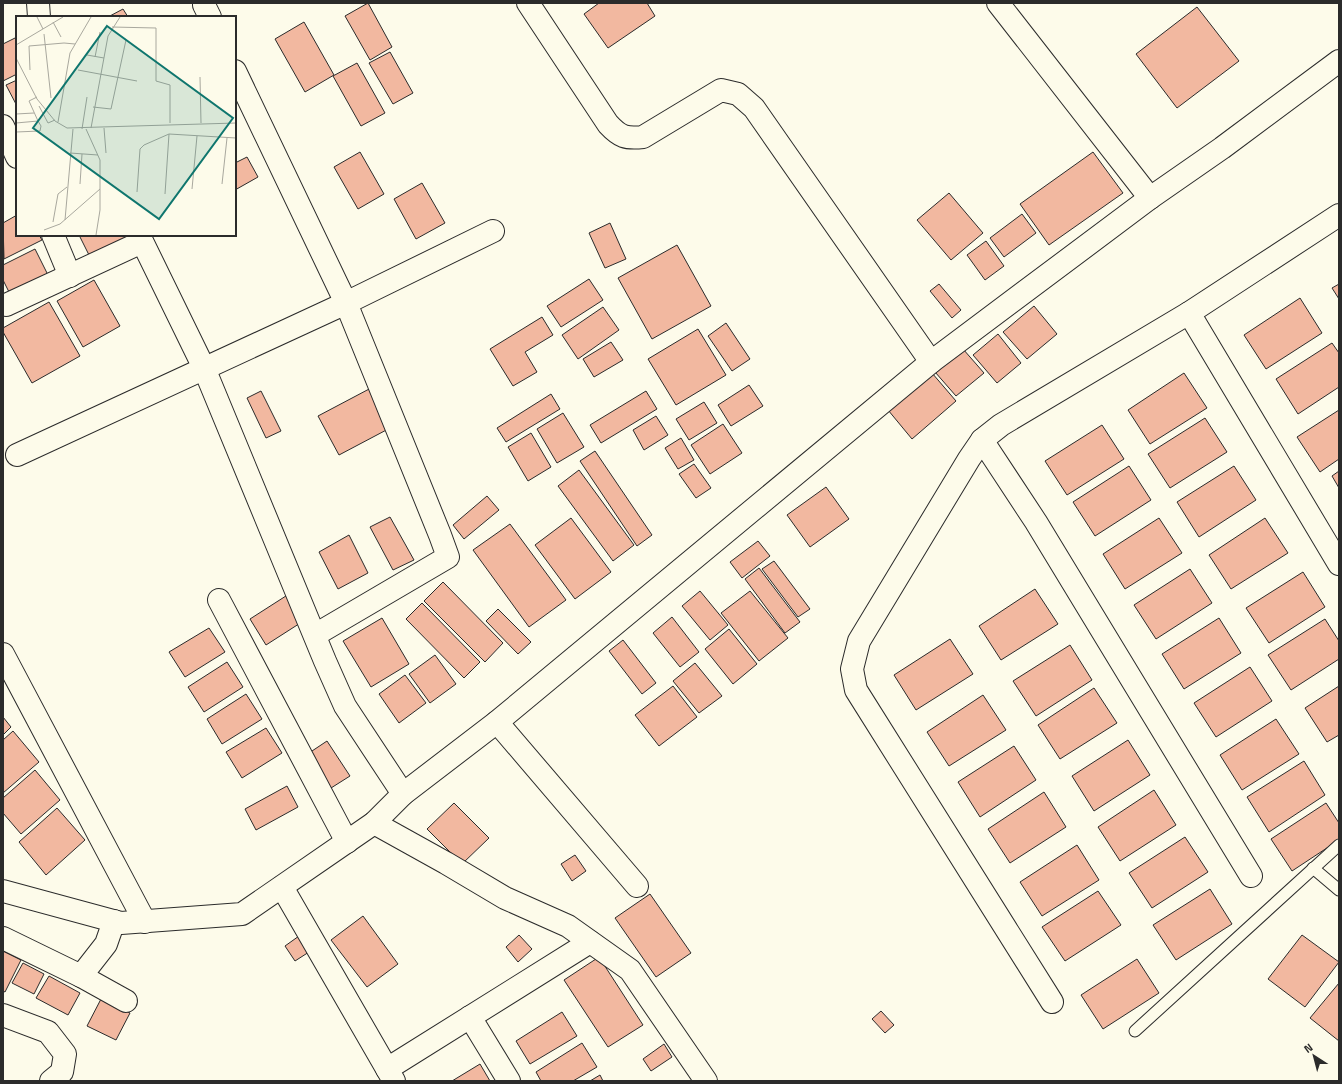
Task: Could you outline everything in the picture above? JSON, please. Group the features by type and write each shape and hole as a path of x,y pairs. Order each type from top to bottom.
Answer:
{"street":[{"path":"38,3 39,16"},
{"path":"528,3 608,124 616,133 630,138 643,137 721,90 738,94 754,108 931,362"},
{"path":"998,3 1150,198"},
{"path":"3,891 121,923 242,914 374,823 403,794 497,722 931,362 1150,198 1222,148 1339,61"},
{"path":"236,72 346,303 448,557 315,635"},
{"path":"3,126 16,155"},
{"path":"1052,1002 856,690 852,669 859,641 982,440 1001,425 1189,313 1339,215"},
{"path":"17,455 346,303 493,231"},
{"path":"53,236 70,276"},
{"path":"6,305 70,276 140,238 204,368 345,706 403,794"},
{"path":"1189,313 1339,564"},
{"path":"982,440 1040,529 1251,876"},
{"path":"219,600 347,842"},
{"path":"3,654 145,922"},
{"path":"497,722 637,886"},
{"path":"374,823 505,898 568,926 630,970 706,1081"},
{"path":"282,887 390,1075 470,1017 590,942"},
{"path":"81,976 106,944 114,922"},
{"path":"3,938 81,976 126,1001"},
{"path":"3,1015 48,1032 65,1054 62,1072 51,1081"},
{"path":"470,1017 509,1081"}],"lane":[{"path":"1135,1031 1339,845"},
{"path":"1313,868 1339,890"}],"building":[{"path":"368,3 392,47 370,60 345,16"},
{"path":"599,3 647,3 655,16 608,48 584,14"},
{"path":"1197,7 1239,61 1177,108 1136,54"},
{"path":"123,9 127,16 110,16"},
{"path":"304,22 334,75 305,92 275,39"},
{"path":"16,38 16,74 3,81 3,44"},
{"path":"390,52 413,93 393,104 369,63"},
{"path":"357,63 385,113 361,126 333,76"},
{"path":"16,80 16,104 6,85"},
{"path":"360,152 384,194 358,209 334,167"},
{"path":"1093,152 1123,193 1049,245 1020,204"},
{"path":"247,157 258,177 236,189 236,162"},
{"path":"422,183 445,223 416,239 394,199"},
{"path":"949,193 983,233 951,260 917,220"},
{"path":"1022,214 1036,233 1004,257 990,238"},
{"path":"16,216 16,236 40,236 42,240 4,259 3,223"},
{"path":"610,223 626,259 605,268 589,233"},
{"path":"80,236 127,236 131,244 93,263"},
{"path":"986,241 1004,266 985,280 967,255"},
{"path":"677,245 711,306 652,339 618,278"},
{"path":"35,249 50,279 12,298 3,280 3,265"},
{"path":"589,279 603,300 561,327 547,306"},
{"path":"94,280 120,326 83,347 57,301"},
{"path":"939,284 961,310 952,318 930,291"},
{"path":"1339,284 1339,299 1332,288"},
{"path":"1300,298 1322,333 1266,369 1244,335"},
{"path":"49,302 80,356 32,383 3,332 3,328"},
{"path":"1034,306 1057,334 1027,359 1003,332"},
{"path":"603,307 619,330 578,359 562,335"},
{"path":"542,317 553,335 525,352 537,372 513,386 490,349"},
{"path":"726,323 750,359 732,371 708,336"},
{"path":"698,329 726,375 676,405 648,359"},
{"path":"998,334 1021,363 997,383 973,355"},
{"path":"611,342 623,360 594,377 583,359"},
{"path":"1332,343 1339,353 1339,387 1298,414 1276,379"},
{"path":"963,349 984,373 956,396 935,372"},
{"path":"932,373 956,401 912,439 888,410"},
{"path":"1184,373 1207,408 1150,444 1128,410"},
{"path":"749,385 763,406 731,426 718,405"},
{"path":"371,388 392,427 339,455 318,416"},
{"path":"261,391 281,431 266,438 247,398"},
{"path":"646,391 657,409 601,443 590,425"},
{"path":"551,394 560,409 506,442 497,428"},
{"path":"704,402 717,423 689,440 676,419"},
{"path":"1339,410 1339,459 1320,472 1297,437"},
{"path":"563,413 584,447 557,463 537,429"},
{"path":"656,416 668,435 644,450 633,430"},
{"path":"1205,418 1227,452 1170,488 1148,454"},
{"path":"723,424 742,453 710,474 691,445"},
{"path":"1102,425 1124,459 1067,495 1045,461"},
{"path":"531,433 551,467 528,481 508,447"},
{"path":"681,438 694,460 678,469 665,448"},
{"path":"595,451 652,535 637,546 580,461"},
{"path":"694,464 711,488 696,498 679,474"},
{"path":"1129,466 1151,500 1095,536 1073,502"},
{"path":"1234,466 1256,500 1199,537 1177,502"},
{"path":"579,470 634,545 613,561 558,486"},
{"path":"1339,471 1339,488 1332,476"},
{"path":"826,487 849,519 810,547 787,515"},
{"path":"487,496 499,510 464,539 453,525"},
{"path":"390,517 414,560 393,570 370,527"},
{"path":"571,518 611,572 575,599 535,545"},
{"path":"1159,518 1182,553 1125,589 1103,554"},
{"path":"1265,518 1288,553 1231,589 1209,555"},
{"path":"510,524 566,600 529,627 473,550"},
{"path":"349,535 368,573 338,589 319,552"},
{"path":"758,541 770,556 742,578 730,562"},
{"path":"774,561 810,609 798,617 762,569"},
{"path":"759,568 800,622 785,633 745,579"},
{"path":"1190,569 1212,603 1156,639 1134,605"},
{"path":"1303,572 1325,607 1269,643 1246,608"},
{"path":"443,582 503,643 485,662 424,601"},
{"path":"1035,589 1058,624 1001,660 979,626"},
{"path":"700,591 728,625 710,640 682,606"},
{"path":"750,591 788,638 759,661 721,613"},
{"path":"289,594 305,620 266,645 250,619"},
{"path":"422,603 480,662 464,678 406,619"},
{"path":"498,609 531,642 518,654 486,621"},
{"path":"672,617 699,652 680,667 653,633"},
{"path":"382,618 409,664 371,687 343,641"},
{"path":"1219,618 1241,653 1184,689 1162,654"},
{"path":"1325,619 1339,641 1339,659 1291,690 1268,655"},
{"path":"209,628 225,652 185,677 169,652"},
{"path":"729,629 757,664 733,684 705,649"},
{"path":"950,639 973,674 916,710 894,675"},
{"path":"623,640 656,683 642,694 609,651"},
{"path":"1070,645 1092,680 1036,716 1013,681"},
{"path":"435,655 456,684 430,703 409,674"},
{"path":"227,662 243,687 204,712 188,687"},
{"path":"695,663 722,696 699,713 673,681"},
{"path":"1250,667 1272,701 1216,737 1194,703"},
{"path":"405,675 426,703 399,723 379,694"},
{"path":"673,686 697,717 659,746 635,715"},
{"path":"1339,686 1339,735 1327,742 1305,708"},
{"path":"1094,688 1117,723 1060,759 1038,725"},
{"path":"246,694 262,719 222,744 207,719"},
{"path":"983,695 1006,730 949,766 927,732"},
{"path":"3,717 11,727 3,735"},
{"path":"1276,719 1299,754 1242,790 1220,755"},
{"path":"266,728 282,753 242,778 226,752"},
{"path":"13,731 39,762 3,793 3,740"},
{"path":"1128,740 1150,775 1094,811 1072,776"},
{"path":"327,741 350,776 331,788 309,753"},
{"path":"1014,746 1036,780 980,817 958,782"},
{"path":"1304,761 1325,795 1269,832 1247,797"},
{"path":"35,770 60,800 21,834 3,813 3,798"},
{"path":"287,786 298,807 256,830 245,809"},
{"path":"1154,790 1176,825 1120,861 1098,827"},
{"path":"1044,792 1066,827 1010,863 988,829"},
{"path":"454,803 489,838 462,864 427,829"},
{"path":"1326,803 1339,823 1339,840 1292,871 1271,839"},
{"path":"57,808 85,840 46,875 19,842"},
{"path":"1185,837 1208,872 1152,908 1129,873"},
{"path":"1077,845 1099,880 1042,916 1020,882"},
{"path":"575,855 586,871 572,881 561,864"},
{"path":"1210,889 1232,924 1176,960 1153,925"},
{"path":"1098,891 1121,925 1065,961 1042,927"},
{"path":"650,894 691,953 656,977 615,918"},
{"path":"363,916 398,964 367,987 331,940"},
{"path":"519,935 532,949 518,962 506,947"},
{"path":"1302,935 1339,962 1305,1007 1268,979"},
{"path":"299,936 309,952 295,961 285,946"},
{"path":"3,951 21,960 5,992 3,991"},
{"path":"599,957 643,1025 608,1047 564,980"},
{"path":"1137,959 1159,993 1103,1029 1081,995"},
{"path":"23,963 44,974 34,994 12,983"},
{"path":"49,976 80,993 68,1015 36,998"},
{"path":"1339,983 1339,1041 1310,1018"},
{"path":"101,999 130,1013 116,1040 87,1026"},
{"path":"881,1011 894,1025 885,1033 872,1019"},
{"path":"562,1012 577,1036 530,1064 516,1041"},
{"path":"582,1043 597,1067 573,1081 541,1081 536,1072"},
{"path":"664,1044 672,1057 651,1071 643,1059"},
{"path":"480,1064 490,1081 452,1081"},
{"path":"600,1075 603,1081 590,1081"}]}
